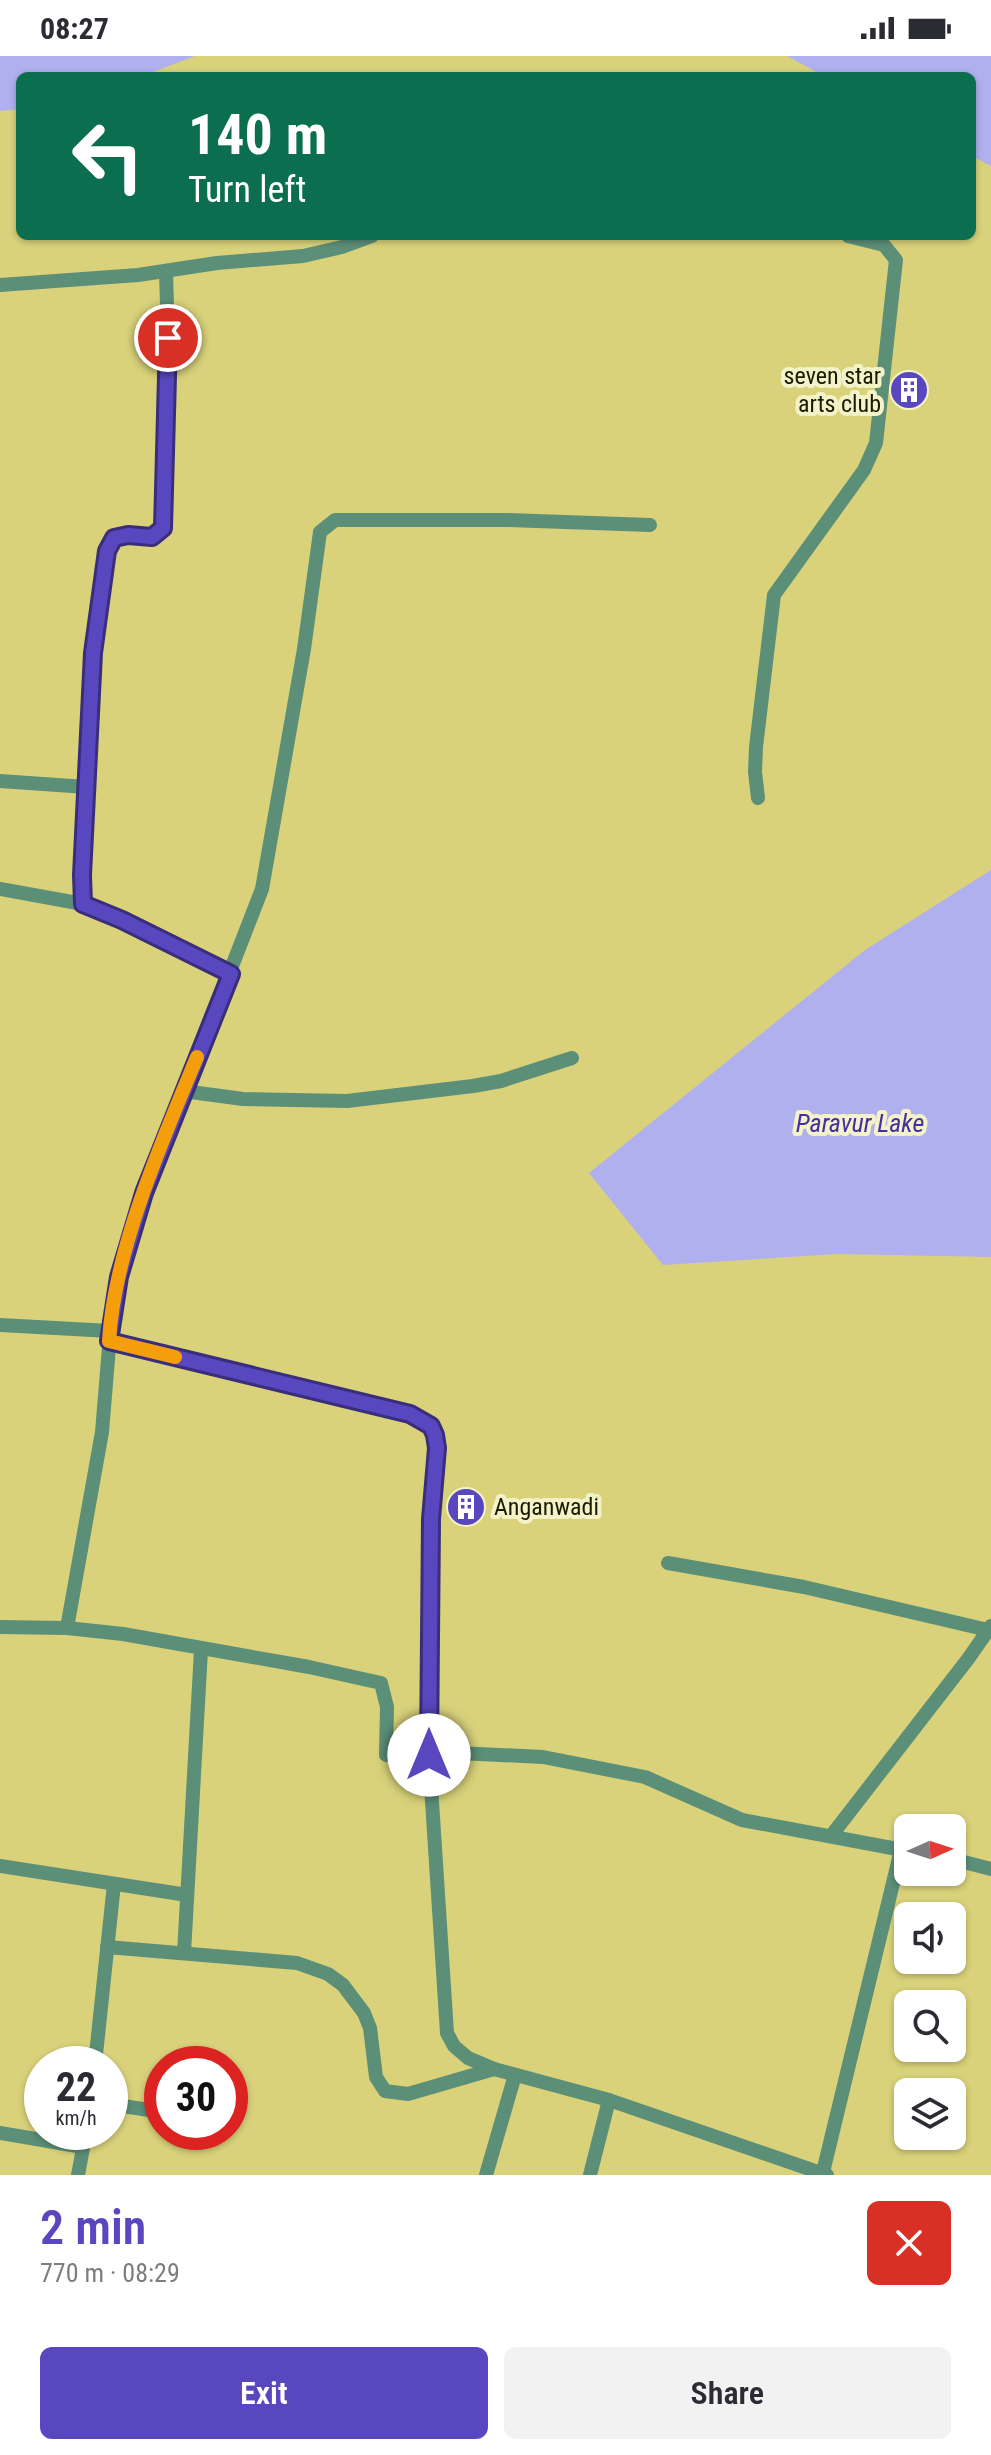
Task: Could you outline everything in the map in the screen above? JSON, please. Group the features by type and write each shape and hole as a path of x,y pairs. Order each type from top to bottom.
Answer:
{"street":[{"path":"0,285 166,272 217,263 303,256 361,240"},
{"path":"758,798 756,747 771,604 774,595 864,470 876,443 896,260 884,245 864,240"},
{"path":"83,904 93,653 107,551 110,542 119,536 152,537 163,528 164,521 168,338 166,272"},
{"path":"67,1628 102,1432 110,1336 119,1277 144,1193 262,889 304,649 318,538 325,527 335,520 508,520 650,525"},
{"path":"0,781 86,787"},
{"path":"0,889 83,904 231,974"},
{"path":"183,1091 243,1099 347,1101 487,1084 572,1058"},
{"path":"0,1325 110,1336 410,1414 431,1426 437,1448 431,1519 429,1755 447,2033 454,2046 468,2058 494,2069 609,2100 825,2174 895,1886"},
{"path":"668,1563 804,1587 990,1628 831,1836"},
{"path":"0,1627 67,1628 123,1634 381,1683 387,1707 386,1755 458,1753 543,1757 645,1777 742,1820 894,1848"},
{"path":"184,1953 201,1650"},
{"path":"966,1863 991,1869"},
{"path":"0,1866 187,1895"},
{"path":"97,2046 114,1884"},
{"path":"107,1947 297,1963 328,1974 343,1985 364,2013 370,2028 376,2077 385,2091 408,2094 494,2069"},
{"path":"486,2175 515,2075"},
{"path":"590,2175 609,2100"},
{"path":"0,2133 24,2135"},
{"path":"78,2175 83,2150"}],"water":[{"path":"0,56 195,56 153,72 16,72 16,109 0,111"},
{"path":"787,56 991,56 991,166 976,158 976,72 817,72"},
{"name":"Paravur Lake","path":"991,870 991,1257 838,1254 663,1265 589,1173 865,950"}],"building":[{"name":"seven star arts club","path":"917,372 922,402 897,402 898,378"}],"slow traffic":[{"path":"175,1357 109,1341 119,1277 144,1193 197,1057"}],"place":[{"name":"seven star arts club","path":"909,390"},
{"name":"Anganwadi","path":"466,1507"}],"route":[{"path":"168,338 163,528 152,537 128,535 114,538 107,551 93,653 83,904 231,974 144,1193 119,1277 109,1341 410,1414 431,1426 437,1448 431,1519 429,1755"}]}
